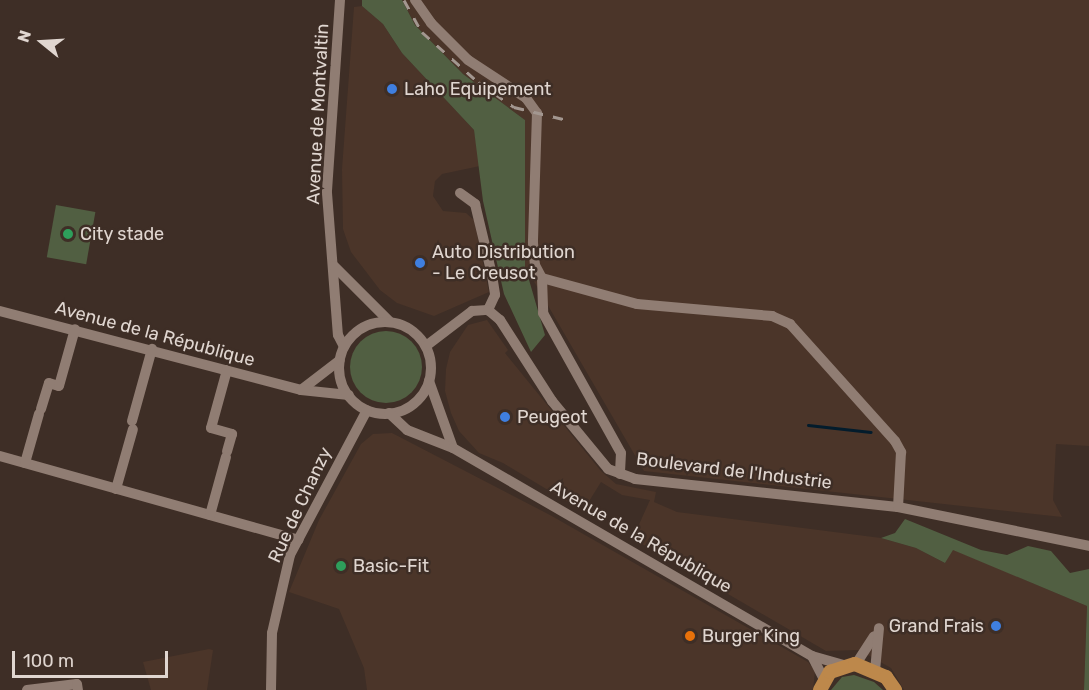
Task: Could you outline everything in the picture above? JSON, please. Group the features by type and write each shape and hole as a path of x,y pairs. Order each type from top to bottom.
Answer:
{"main road":[{"path":"822,685 850,665 875,671 886,677 895,690"}],"street":[{"name":"Avenue de Montvaltin","path":"340,0 327,193 338,335 344,347"},
{"path":"415,0 431,23 468,60 520,93 537,113 533,243 535,265 542,278 543,313 621,453 620,474"},
{"path":"426,346 472,312 488,310 495,296 475,204 460,193"},
{"path":"334,266 390,322 411,330 426,346 431,369 429,381 414,404 389,413 367,410 349,395 340,372 340,360 344,347 363,327 390,322"},
{"path":"542,278 637,304 772,316 790,324 895,441 901,452 898,507"},
{"name":"Boulevard de l'Industrie","path":"488,310 500,320 552,402 608,469 620,474 635,479 898,507 1089,546"},
{"name":"Avenue de la République","path":"0,311 152,349 301,390 349,395"},
{"path":"25,463 48,383 59,386 75,329"},
{"path":"116,489 152,349"},
{"path":"301,390 340,360"},
{"path":"210,515 232,434 211,429 227,370"},
{"path":"429,381 453,448"},
{"name":"Rue de Chanzy","path":"271,690 272,633 279,595 298,540 367,410"},
{"name":"Avenue de la République","path":"389,413 407,430 453,448 812,656 850,665"},
{"path":"0,456 298,540"},
{"path":"850,665 879,628 875,671"},
{"path":"812,656 822,685"},
{"path":"27,690 77,684 78,690"}],"shaded area":[{"path":"402,0 1089,0 1089,446 1056,444 1053,500 1062,517 644,471 525,266 525,120 463,74 415,25"},
{"path":"362,6 383,24 402,53 474,130 480,166 442,174 435,181 433,196 443,211 466,213 474,220 489,292 434,316 397,303 380,290 351,252 343,229 342,169 354,7"},
{"path":"487,320 508,350 505,353 601,471 616,484 656,492 654,502 677,512 881,538 916,548 945,563 952,549 1087,606 1084,690 904,690 891,668 859,650 826,651 637,541 645,533 637,529 650,500 622,495 601,482 583,511 503,463 479,453 459,431 451,413 445,391 446,369 450,352 468,325"},
{"path":"392,433 550,515 808,662 815,671 813,690 367,690 364,668 339,609 289,592 319,520 361,444 373,434"},
{"path":"213,650 207,690 151,690 143,662"}],"green space":[{"path":"362,0 402,0 415,25 463,74 525,120 525,266 545,335 531,352 504,294 483,201 474,130 402,53 383,24 362,6"},
{"name":"City stade","path":"56,205 95,212 86,264 47,257"},
{"path":"393,331 412,341 420,353 422,367 420,381 412,393 400,401 379,403 360,393 352,381 350,360 360,341 372,333"},
{"path":"905,519 981,550 1007,555 1028,546 1051,551 1070,573 1089,569 1089,690 1084,690 1087,606 953,550 945,563 916,548 881,538 895,533"},
{"path":"854,675 874,682 883,690 831,690 842,677"}],"waterway":[{"path":"808,425 871,432"}],"railway":[{"path":"404,0 422,32 478,82 514,107 571,121"}],"place":[{"name":"Laho Equipement","path":"392,89"},
{"name":"City stade","path":"68,234"},
{"name":"Auto Distribution - Le Creusot","path":"420,263"},
{"name":"Peugeot","path":"505,417"},
{"name":"Basic-Fit","path":"341,566"},
{"name":"Grand Frais","path":"996,626"},
{"name":"Burger King","path":"690,636"}]}
